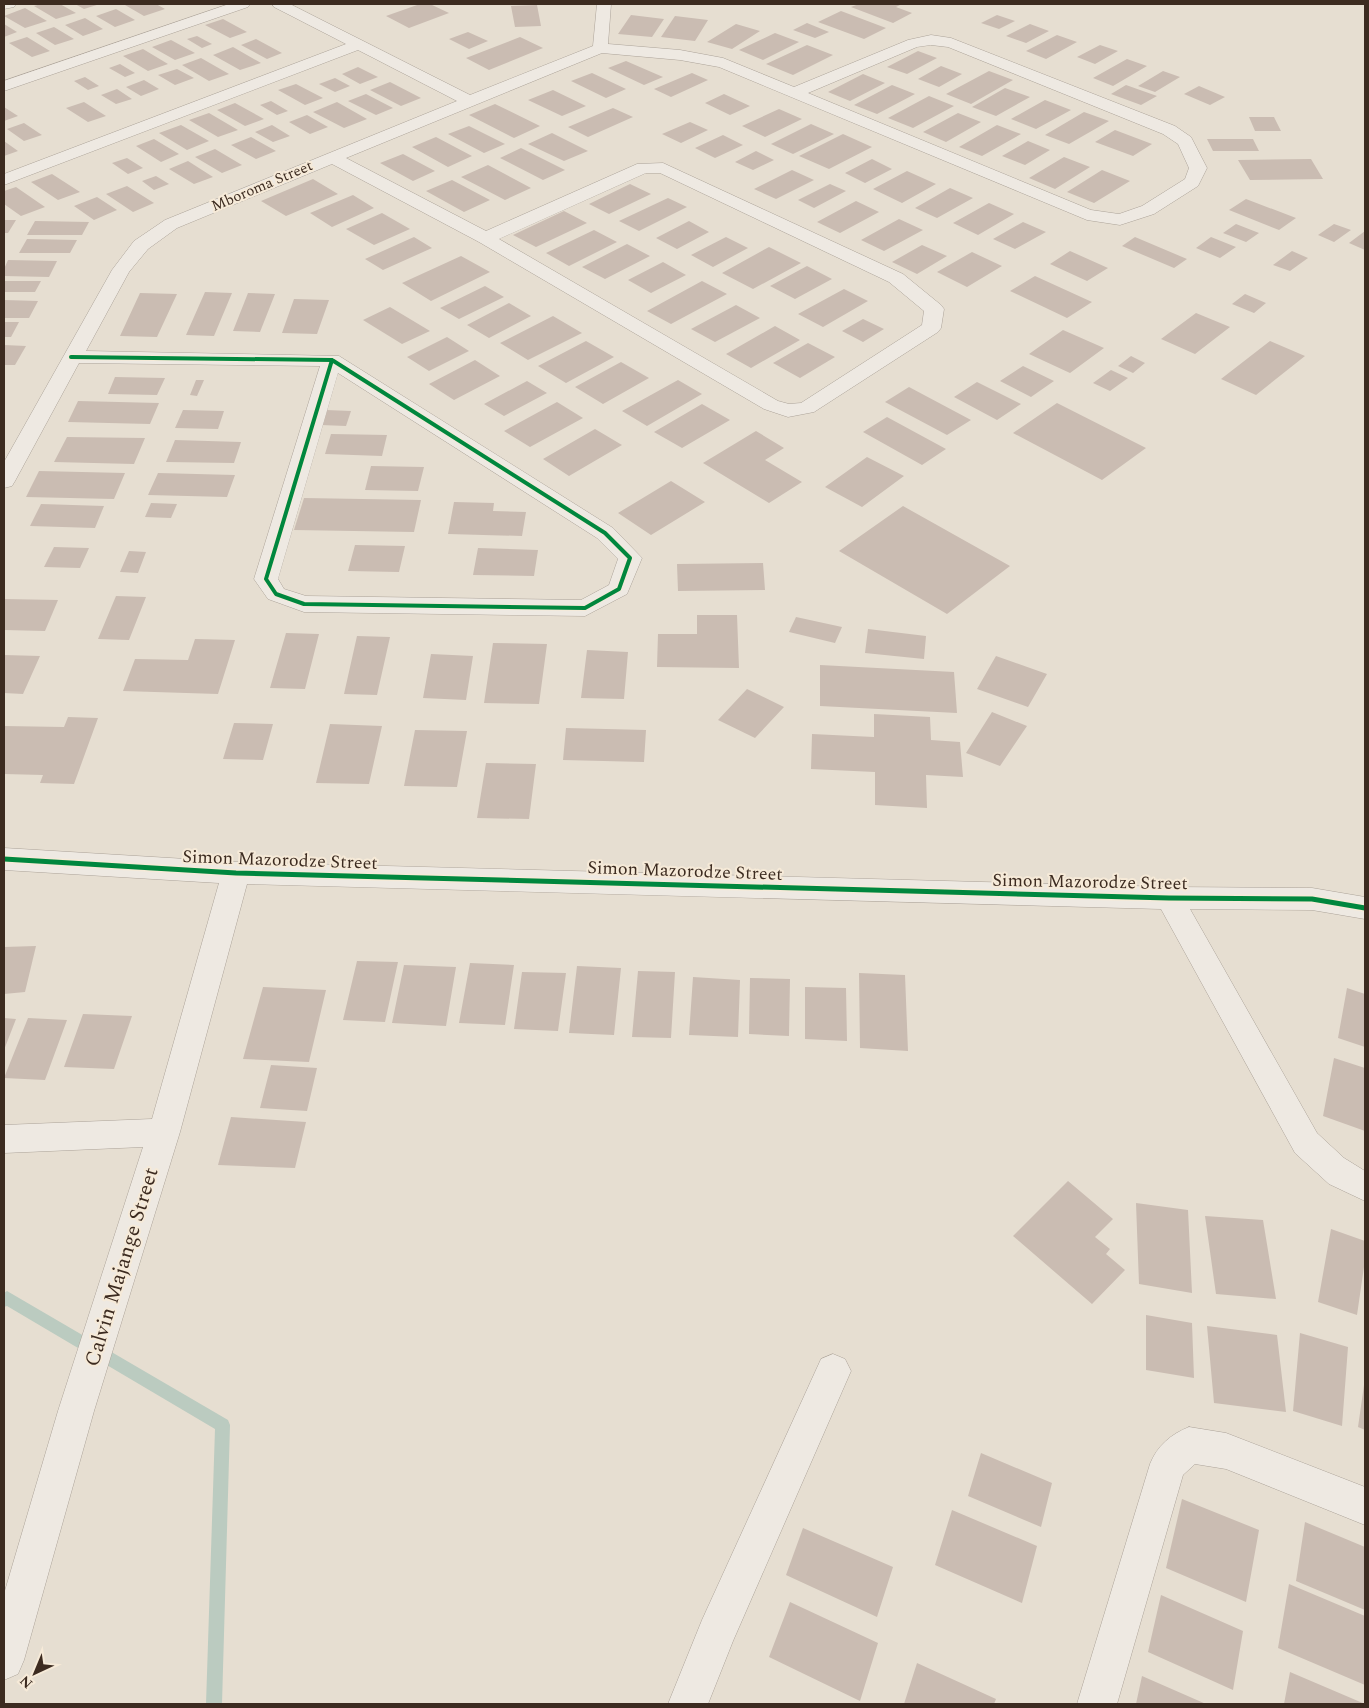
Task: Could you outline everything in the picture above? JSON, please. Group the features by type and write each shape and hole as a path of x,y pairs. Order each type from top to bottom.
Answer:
{"street":[{"path":"4,6 9,4"},
{"path":"4,86 243,4"},
{"path":"279,4 469,100"},
{"path":"604,4 600,48 704,58 724,63 1087,216 1120,220 1148,210 1192,182 1198,168 1185,141 1169,130 951,43 931,40 913,43 796,92"},
{"path":"4,180 360,44"},
{"name":"Mboroma Street","path":"4,481 71,357 121,270 141,245 171,224 469,100 600,48"},
{"path":"331,157 485,238 771,406 788,411 807,408 931,328 934,310 896,278 663,168 643,168 485,238"},
{"path":"71,357 332,360 605,533 630,558 618,589 585,608 304,604 276,594 266,579 332,360"},
{"name":"Simon Mazorodze Street","path":"4,859 236,873 1169,898 1312,900 1365,908"},
{"name":"Calvin Majange Street","path":"4,1660 76,1411 164,1132 236,873"},
{"path":"1169,898 1306,1143 1325,1164 1348,1180 1365,1186"},
{"path":"4,1139 164,1132"},
{"path":"688,1704 716,1634 833,1371"},
{"path":"1097,1704 1168,1464 1189,1446 1226,1451 1365,1506"}],"building":[{"path":"60,4 76,13 56,19 34,6"},
{"path":"75,4 100,4 84,9"},
{"path":"156,4 165,9 144,16 125,5"},
{"path":"420,4 430,4 449,13 409,28 386,16"},
{"path":"859,4 902,4 896,7 912,13 893,23 851,7"},
{"path":"537,5 541,26 515,27 511,6"},
{"path":"25,8 47,21 25,28 4,16"},
{"path":"116,9 135,20 115,27 96,16"},
{"path":"841,11 886,28 864,39 818,22"},
{"path":"631,15 664,19 652,37 618,34"},
{"path":"997,15 1015,21 999,29 981,23"},
{"path":"675,16 708,20 695,41 661,37"},
{"path":"85,18 103,29 83,36 65,25"},
{"path":"223,19 247,32 230,38 205,25"},
{"path":"807,23 829,32 815,38 793,30"},
{"path":"4,24 17,32 4,37"},
{"path":"736,24 760,31 732,49 707,42"},
{"path":"1030,24 1049,31 1026,43 1006,36"},
{"path":"54,27 74,39 55,45 36,33"},
{"path":"468,32 488,41 469,49 449,39"},
{"path":"775,33 799,42 763,60 739,50"},
{"path":"1057,35 1077,42 1046,59 1026,51"},
{"path":"197,36 212,44 202,48 187,39"},
{"path":"27,37 50,51 32,57 9,43"},
{"path":"520,37 543,48 489,70 466,58"},
{"path":"256,39 282,53 267,59 241,45"},
{"path":"171,40 195,53 175,60 152,47"},
{"path":"807,45 833,55 793,75 766,64"},
{"path":"1100,45 1118,51 1095,64 1077,57"},
{"path":"233,47 261,63 240,70 213,55"},
{"path":"143,49 168,64 148,71 123,56"},
{"path":"918,51 937,58 907,74 887,67"},
{"path":"201,58 229,74 209,81 182,65"},
{"path":"1127,59 1147,66 1113,86 1093,78"},
{"path":"626,61 663,77 644,85 608,68"},
{"path":"120,64 135,73 125,77 109,68"},
{"path":"941,66 962,74 939,87 918,79"},
{"path":"358,67 378,77 360,84 342,74"},
{"path":"177,69 194,78 175,85 158,75"},
{"path":"989,71 1013,80 971,104 946,94"},
{"path":"1163,71 1180,77 1155,92 1138,86"},
{"path":"592,73 626,89 606,98 571,81"},
{"path":"692,73 708,80 671,97 654,89"},
{"path":"863,74 885,83 850,101 828,92"},
{"path":"85,77 99,86 88,90 74,81"},
{"path":"335,78 350,86 335,92 319,84"},
{"path":"144,80 159,89 141,96 126,87"},
{"path":"390,82 421,98 401,106 370,90"},
{"path":"296,84 323,98 305,105 278,90"},
{"path":"892,85 915,94 877,114 854,105"},
{"path":"1126,85 1157,96 1141,105 1111,94"},
{"path":"1199,86 1225,97 1210,105 1184,94"},
{"path":"1005,88 1030,97 996,116 972,107"},
{"path":"117,89 132,99 116,104 101,95"},
{"path":"553,90 586,106 562,116 528,100"},
{"path":"366,94 393,108 376,115 348,101"},
{"path":"724,94 750,106 730,115 705,103"},
{"path":"929,96 954,106 913,128 888,118"},
{"path":"1045,100 1071,110 1036,129 1011,119"},
{"path":"271,101 288,111 277,115 260,105"},
{"path":"84,102 106,116 88,122 66,108"},
{"path":"337,102 367,119 344,128 313,112"},
{"path":"235,103 264,119 245,126 217,110"},
{"path":"495,104 540,126 514,138 469,115"},
{"path":"4,107 18,116 4,121"},
{"path":"613,108 633,117 588,137 568,127"},
{"path":"779,109 802,119 765,137 742,126"},
{"path":"1084,112 1109,121 1069,144 1045,135"},
{"path":"209,113 238,130 218,137 189,120"},
{"path":"958,113 981,122 946,142 923,132"},
{"path":"307,115 328,127 310,134 289,122"},
{"path":"1249,117 1274,117 1281,131 1255,131"},
{"path":"690,122 708,130 681,143 662,134"},
{"path":"24,123 42,135 24,141 7,129"},
{"path":"811,124 834,134 793,154 771,144"},
{"path":"181,125 209,141 187,150 159,133"},
{"path":"272,125 290,136 273,142 255,132"},
{"path":"997,125 1021,134 982,156 959,147"},
{"path":"469,126 505,144 484,153 448,134"},
{"path":"1115,130 1152,144 1133,156 1095,142"},
{"path":"552,133 588,151 564,161 528,144"},
{"path":"843,134 872,147 829,169 799,156"},
{"path":"723,135 743,145 715,158 695,148"},
{"path":"251,137 276,151 256,159 231,145"},
{"path":"436,137 472,156 448,167 412,147"},
{"path":"154,139 179,154 161,162 136,146"},
{"path":"1207,139 1253,139 1259,151 1213,151"},
{"path":"4,141 18,151 4,156"},
{"path":"1028,141 1050,150 1025,165 1002,156"},
{"path":"521,148 565,170 543,180 500,158"},
{"path":"215,149 242,165 222,173 195,157"},
{"path":"756,151 774,160 753,170 735,162"},
{"path":"403,154 435,171 413,181 380,163"},
{"path":"1064,157 1090,167 1055,189 1029,178"},
{"path":"127,158 143,168 128,174 112,163"},
{"path":"872,159 892,169 865,183 845,173"},
{"path":"1311,159 1323,179 1250,180 1238,160"},
{"path":"188,161 213,177 194,184 169,169"},
{"path":"488,165 531,188 505,200 461,177"},
{"path":"792,170 814,180 776,199 754,189"},
{"path":"1102,170 1130,181 1094,203 1067,192"},
{"path":"907,171 936,184 902,203 873,189"},
{"path":"52,174 80,192 58,200 31,182"},
{"path":"156,176 169,184 154,190 142,181"},
{"path":"313,179 338,194 286,216 261,201"},
{"path":"452,180 490,200 464,212 426,191"},
{"path":"630,184 651,194 609,214 589,204"},
{"path":"830,184 846,191 814,208 798,200"},
{"path":"127,186 154,203 133,212 106,194"},
{"path":"16,187 45,207 21,216 4,204 4,191"},
{"path":"950,188 973,198 937,218 915,208"},
{"path":"353,195 374,208 332,227 310,213"},
{"path":"97,197 117,210 94,220 74,206"},
{"path":"668,198 687,207 639,231 619,221"},
{"path":"1246,199 1296,218 1279,230 1229,210"},
{"path":"856,201 879,212 840,233 817,222"},
{"path":"989,203 1014,214 978,235 953,223"},
{"path":"564,211 587,223 536,247 513,235"},
{"path":"382,213 410,229 374,245 346,229"},
{"path":"899,219 923,230 884,251 861,240"},
{"path":"4,220 16,220 8,233 4,233"},
{"path":"35,221 89,222 82,235 27,235"},
{"path":"689,221 709,232 677,249 656,238"},
{"path":"1023,222 1046,232 1015,249 993,239"},
{"path":"1236,224 1259,233 1246,242 1223,233"},
{"path":"1334,224 1351,230 1334,242 1318,235"},
{"path":"594,230 617,242 569,266 546,253"},
{"path":"1365,231 1365,250 1349,243"},
{"path":"414,237 432,248 383,270 365,259"},
{"path":"726,237 748,248 713,267 691,255"},
{"path":"1135,237 1187,259 1174,268 1122,246"},
{"path":"1211,237 1236,247 1220,258 1196,248"},
{"path":"27,239 77,240 70,253 19,253"},
{"path":"627,244 650,256 605,279 582,267"},
{"path":"922,245 947,256 917,274 892,262"},
{"path":"769,247 801,263 753,289 722,273"},
{"path":"1070,251 1108,268 1087,281 1050,264"},
{"path":"1292,251 1308,258 1290,271 1273,265"},
{"path":"972,252 1002,266 967,287 937,272"},
{"path":"461,256 490,272 431,301 402,283"},
{"path":"8,260 57,261 49,277 4,276 4,269"},
{"path":"663,262 686,275 651,293 628,280"},
{"path":"807,266 832,279 795,299 770,286"},
{"path":"1035,276 1092,302 1067,318 1010,291"},
{"path":"4,281 41,281 35,292 4,292"},
{"path":"702,281 727,294 671,324 647,311"},
{"path":"485,286 504,297 459,319 440,308"},
{"path":"844,289 868,301 823,327 798,314"},
{"path":"205,292 232,293 214,336 186,335"},
{"path":"140,293 177,294 157,337 120,336"},
{"path":"248,293 275,294 260,332 233,331"},
{"path":"1245,294 1266,303 1254,313 1232,304"},
{"path":"294,299 329,300 317,334 282,333"},
{"path":"4,300 38,301 29,318 4,318"},
{"path":"509,303 531,316 489,338 467,325"},
{"path":"736,305 760,318 715,342 691,329"},
{"path":"390,307 430,331 402,344 363,320"},
{"path":"1196,313 1230,327 1195,354 1161,339"},
{"path":"553,316 582,333 528,360 500,343"},
{"path":"863,319 884,329 863,342 842,331"},
{"path":"4,322 19,322 11,337 4,337"},
{"path":"775,326 800,340 751,368 726,354"},
{"path":"1063,330 1104,348 1070,373 1029,354"},
{"path":"447,337 469,351 429,371 407,357"},
{"path":"586,341 614,357 566,383 538,366"},
{"path":"1270,341 1305,356 1256,395 1221,379"},
{"path":"808,343 835,357 800,378 773,363"},
{"path":"4,345 26,346 15,365 4,365"},
{"path":"1131,356 1145,363 1133,373 1118,366"},
{"path":"475,360 500,376 454,400 429,384"},
{"path":"621,362 649,378 603,404 575,387"},
{"path":"1023,366 1054,381 1031,397 1000,381"},
{"path":"1111,370 1128,378 1110,391 1093,383"},
{"path":"115,377 165,378 157,395 108,394"},
{"path":"196,380 204,380 197,396 190,395"},
{"path":"678,380 702,394 647,426 622,411"},
{"path":"527,381 547,393 504,416 484,404"},
{"path":"977,382 1021,404 997,420 954,397"},
{"path":"909,387 971,420 947,435 885,402"},
{"path":"78,401 159,403 150,424 68,422"},
{"path":"557,402 583,418 530,447 504,431"},
{"path":"1057,403 1146,448 1102,480 1013,433"},
{"path":"702,404 730,420 682,448 654,432"},
{"path":"183,410 224,411 218,429 175,428"},
{"path":"326,410 351,411 346,426 321,425"},
{"path":"887,417 946,449 922,465 863,432"},
{"path":"595,429 622,445 569,476 543,459"},
{"path":"756,431 784,448 765,460 802,482 769,503 703,463"},
{"path":"331,434 387,435 382,456 325,454"},
{"path":"67,437 145,438 134,464 54,462"},
{"path":"175,440 241,442 234,463 166,462"},
{"path":"867,457 904,476 862,507 825,487"},
{"path":"371,466 424,467 418,491 365,490"},
{"path":"39,471 125,473 114,499 26,497"},
{"path":"158,473 235,475 227,497 148,495"},
{"path":"671,481 705,502 651,535 618,513"},
{"path":"304,498 421,500 414,532 294,530"},
{"path":"454,502 494,503 493,511 526,512 522,536 448,534"},
{"path":"151,503 177,504 171,518 145,517"},
{"path":"41,504 104,506 95,528 30,526"},
{"path":"903,506 1010,566 947,614 839,551"},
{"path":"355,545 405,546 399,572 348,571"},
{"path":"54,547 89,548 80,568 44,567"},
{"path":"478,548 538,550 534,576 473,575"},
{"path":"129,551 146,552 138,573 120,572"},
{"path":"763,563 765,590 678,591 677,564"},
{"path":"116,596 146,597 129,640 98,639"},
{"path":"4,599 58,600 45,631 4,630"},
{"path":"697,615 737,615 739,668 657,667 658,634 697,634"},
{"path":"796,617 842,627 835,643 789,632"},
{"path":"868,629 926,636 924,659 865,653"},
{"path":"286,633 319,634 305,689 270,688"},
{"path":"357,636 390,637 377,695 344,694"},
{"path":"195,639 235,640 218,694 123,691 135,659 188,660"},
{"path":"493,643 547,644 539,704 484,703"},
{"path":"587,650 628,652 624,699 581,698"},
{"path":"431,654 473,656 466,700 423,698"},
{"path":"4,655 40,656 23,694 4,693"},
{"path":"996,656 1047,674 1028,707 977,689"},
{"path":"820,665 954,672 957,713 820,706"},
{"path":"747,689 784,707 755,738 718,720"},
{"path":"992,712 1027,726 1000,766 966,753"},
{"path":"874,714 930,717 931,740 960,742 963,777 926,775 927,808 875,805 875,772 811,769 812,734 874,737"},
{"path":"68,717 98,718 74,784 40,783 43,775 4,774 4,726 64,727"},
{"path":"234,723 273,724 263,760 223,759"},
{"path":"330,724 382,726 369,784 316,783"},
{"path":"566,728 646,730 644,762 563,760"},
{"path":"415,730 467,731 457,787 404,786"},
{"path":"486,763 536,764 529,819 477,818"},
{"path":"36,946 25,992 4,994 4,947"},
{"path":"357,961 398,962 385,1022 343,1020"},
{"path":"470,963 514,965 505,1025 459,1023"},
{"path":"404,965 456,967 446,1026 392,1023"},
{"path":"577,966 621,968 614,1035 569,1033"},
{"path":"638,971 675,972 671,1038 632,1037"},
{"path":"522,972 566,973 558,1031 514,1029"},
{"path":"859,973 905,975 908,1051 860,1048"},
{"path":"693,977 740,980 738,1037 689,1035"},
{"path":"750,978 790,979 789,1036 749,1034"},
{"path":"263,987 326,990 309,1062 243,1059"},
{"path":"805,987 846,988 847,1041 805,1039"},
{"path":"1347,988 1365,994 1365,1047 1338,1038"},
{"path":"83,1014 132,1016 114,1069 64,1067"},
{"path":"4,1018 16,1019 4,1050"},
{"path":"28,1018 67,1020 45,1080 4,1078"},
{"path":"1334,1058 1365,1068 1365,1131 1323,1116"},
{"path":"271,1065 317,1068 307,1111 260,1108"},
{"path":"231,1117 306,1122 295,1168 218,1165"},
{"path":"1068,1181 1113,1219 1095,1237 1110,1249 1106,1254 1125,1270 1092,1304 1013,1236"},
{"path":"1136,1203 1188,1210 1192,1293 1139,1284"},
{"path":"1205,1216 1263,1220 1276,1299 1216,1294"},
{"path":"1331,1229 1365,1241 1365,1260 1357,1315 1318,1302"},
{"path":"1146,1315 1192,1323 1194,1378 1146,1370"},
{"path":"1207,1326 1277,1335 1286,1412 1214,1403"},
{"path":"1300,1333 1348,1347 1342,1426 1293,1411"},
{"path":"1365,1385 1365,1430 1358,1427"},
{"path":"981,1453 1052,1483 1041,1527 968,1496"},
{"path":"1182,1499 1259,1530 1246,1602 1166,1568"},
{"path":"952,1510 1037,1546 1022,1603 935,1565"},
{"path":"1305,1522 1365,1547 1365,1610 1296,1581"},
{"path":"803,1528 893,1567 877,1617 786,1575"},
{"path":"1289,1584 1365,1616 1365,1685 1278,1648"},
{"path":"1161,1595 1243,1631 1233,1690 1148,1652"},
{"path":"790,1602 878,1643 860,1701 769,1657"},
{"path":"917,1663 996,1699 994,1704 904,1704"},
{"path":"1290,1672 1365,1704 1284,1704"},
{"path":"1142,1676 1206,1704 1136,1704"}],"waterway":[{"path":"4,1300 7,1298 223,1425 214,1704"}],"cycle path":[{"path":"71,357 332,360 266,579 276,594 304,604 585,608 619,589 630,558 605,533 332,360"},
{"path":"4,859 236,873 1169,898 1312,899 1365,908"}]}
